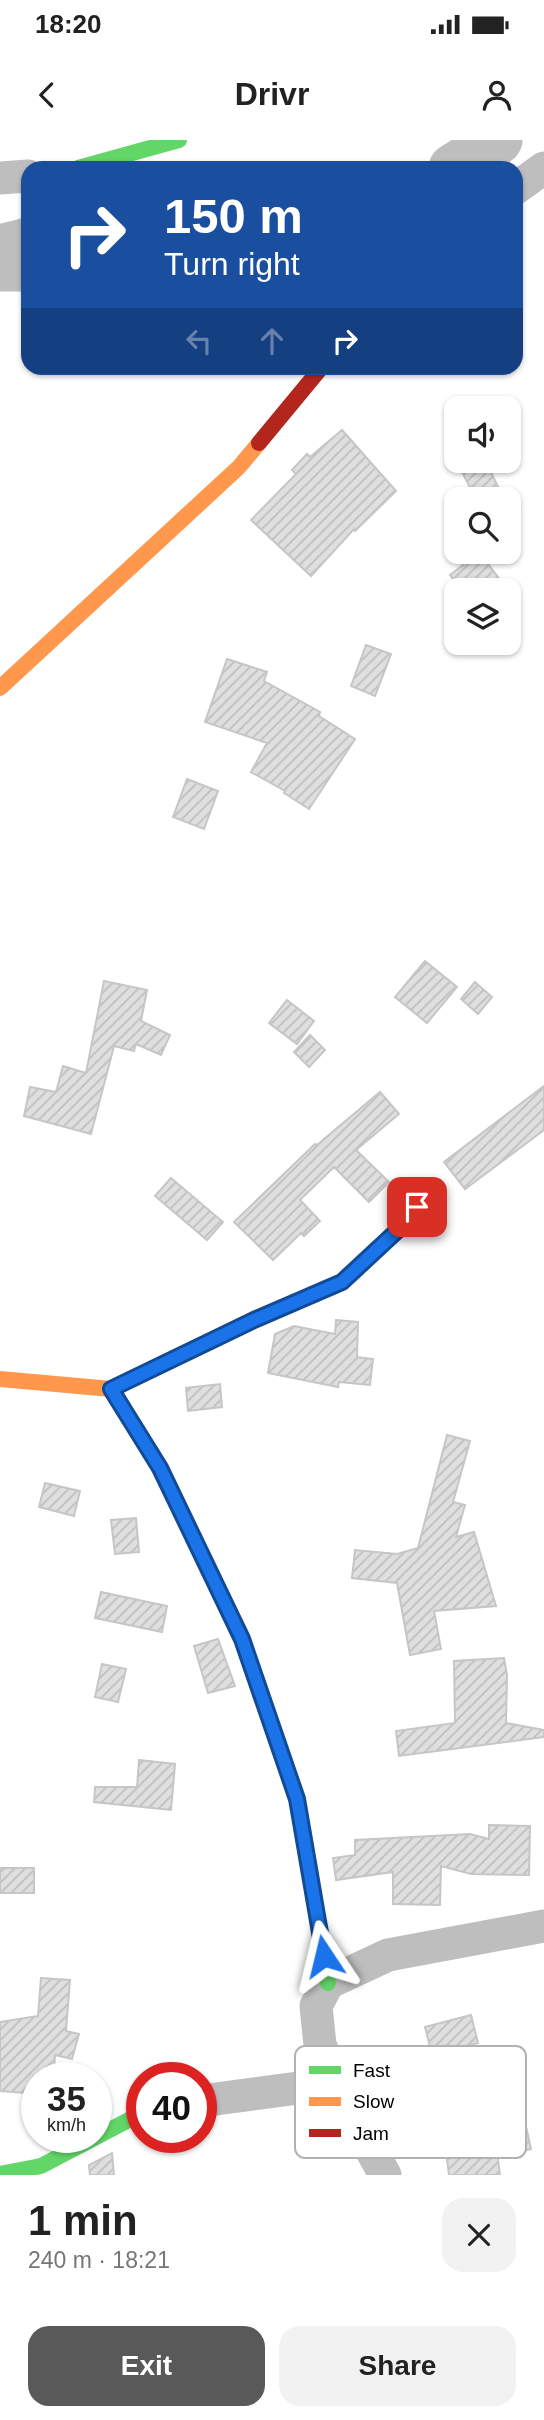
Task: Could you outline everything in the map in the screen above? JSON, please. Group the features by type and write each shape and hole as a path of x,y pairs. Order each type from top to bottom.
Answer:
{"street":[{"path":"103,161 179,140"},
{"path":"523,183 544,168"},
{"path":"0,178 21,176"},
{"path":"0,275 21,275"},
{"path":"0,688 239,467 315,375"},
{"path":"0,1379 111,1389 254,1320 342,1282 399,1229 417,1207"},
{"path":"111,1389 160,1468 242,1639 297,1799 328,1983 316,2006 320,2046"},
{"path":"328,1983 388,1955 544,1926"},
{"path":"217,2099 295,2088"},
{"path":"0,2175 41,2166 126,2120"},
{"path":"376,2158 385,2175"}],"building":[{"path":"342,430 396,491 355,531 354,529 311,576 251,520 296,474 292,470 307,454 310,457"},
{"path":"463,473 491,473 498,487 470,487"},
{"path":"488,564 499,578 452,578 450,575 463,565"},
{"path":"366,645 391,654 375,696 351,686"},
{"path":"227,659 267,672 264,681 320,712 319,716 355,739 309,809 284,793 285,791 251,772 267,743 205,722"},
{"path":"187,779 218,791 204,829 173,817"},
{"path":"425,961 457,987 427,1023 395,997"},
{"path":"104,981 147,990 141,1021 170,1035 161,1055 136,1044 134,1051 114,1046 91,1134 24,1116 30,1087 56,1092 63,1066 86,1073"},
{"path":"475,982 492,997 478,1014 461,999"},
{"path":"287,1000 314,1021 297,1044 269,1023"},
{"path":"310,1035 325,1050 309,1067 294,1052"},
{"path":"544,1086 544,1130 465,1189 444,1162"},
{"path":"380,1092 399,1114 356,1150 389,1182 369,1202 334,1167 300,1200 320,1221 304,1236 301,1233 273,1260 234,1222 315,1144"},
{"path":"171,1178 223,1222 207,1240 155,1196"},
{"path":"336,1320 358,1322 357,1357 373,1359 370,1385 339,1382 338,1387 268,1373 275,1334 294,1326 335,1334"},
{"path":"220,1384 222,1407 188,1411 186,1388"},
{"path":"447,1435 470,1441 453,1502 465,1505 456,1537 474,1532 496,1606 434,1611 441,1649 410,1655 397,1583 352,1578 355,1550 397,1554 418,1548"},
{"path":"45,1483 80,1491 74,1516 39,1507"},
{"path":"136,1518 139,1552 115,1554 111,1520"},
{"path":"101,1592 167,1606 162,1632 95,1618"},
{"path":"218,1639 235,1686 208,1693 194,1646"},
{"path":"504,1658 507,1675 506,1723 544,1730 544,1737 399,1756 396,1731 455,1723 454,1661"},
{"path":"102,1664 126,1669 118,1702 95,1697"},
{"path":"139,1760 175,1764 171,1810 94,1802 95,1787 137,1787"},
{"path":"489,1825 530,1826 529,1875 471,1874 441,1866 440,1905 393,1904 393,1872 336,1880 333,1858 355,1855 355,1840 470,1834 489,1839"},
{"path":"0,1868 34,1868 34,1893 0,1893"},
{"path":"41,1978 70,1980 66,2031 79,2034 72,2059 55,2055 55,2062 21,2062 21,2093 0,2091 0,2022 38,2016"},
{"path":"471,2015 478,2043 466,2046 430,2046 425,2027"},
{"path":"526,2126 531,2149 526,2150"},
{"path":"112,2153 114,2175 90,2175 89,2165"},
{"path":"447,2158 498,2158 500,2175 449,2175"}],"waterway":[{"path":"464,161 498,140"},
{"path":"0,249 21,244"}],"traffic: fast":[{"path":"103,161 179,140"},
{"path":"291,1781 297,1799 328,1983"},
{"path":"0,2174 41,2166 126,2121"}],"traffic: slow":[{"path":"0,688 239,467 259,443"},
{"path":"111,1389 254,1319 342,1282 399,1229 417,1207"},
{"path":"0,1379 111,1389 160,1468 242,1639 291,1781"}],"traffic: jam":[{"path":"259,443 315,375"}],"route":[{"path":"324,1956 297,1799 242,1639 160,1468 111,1389 254,1320 342,1282 399,1229 417,1207"}]}
